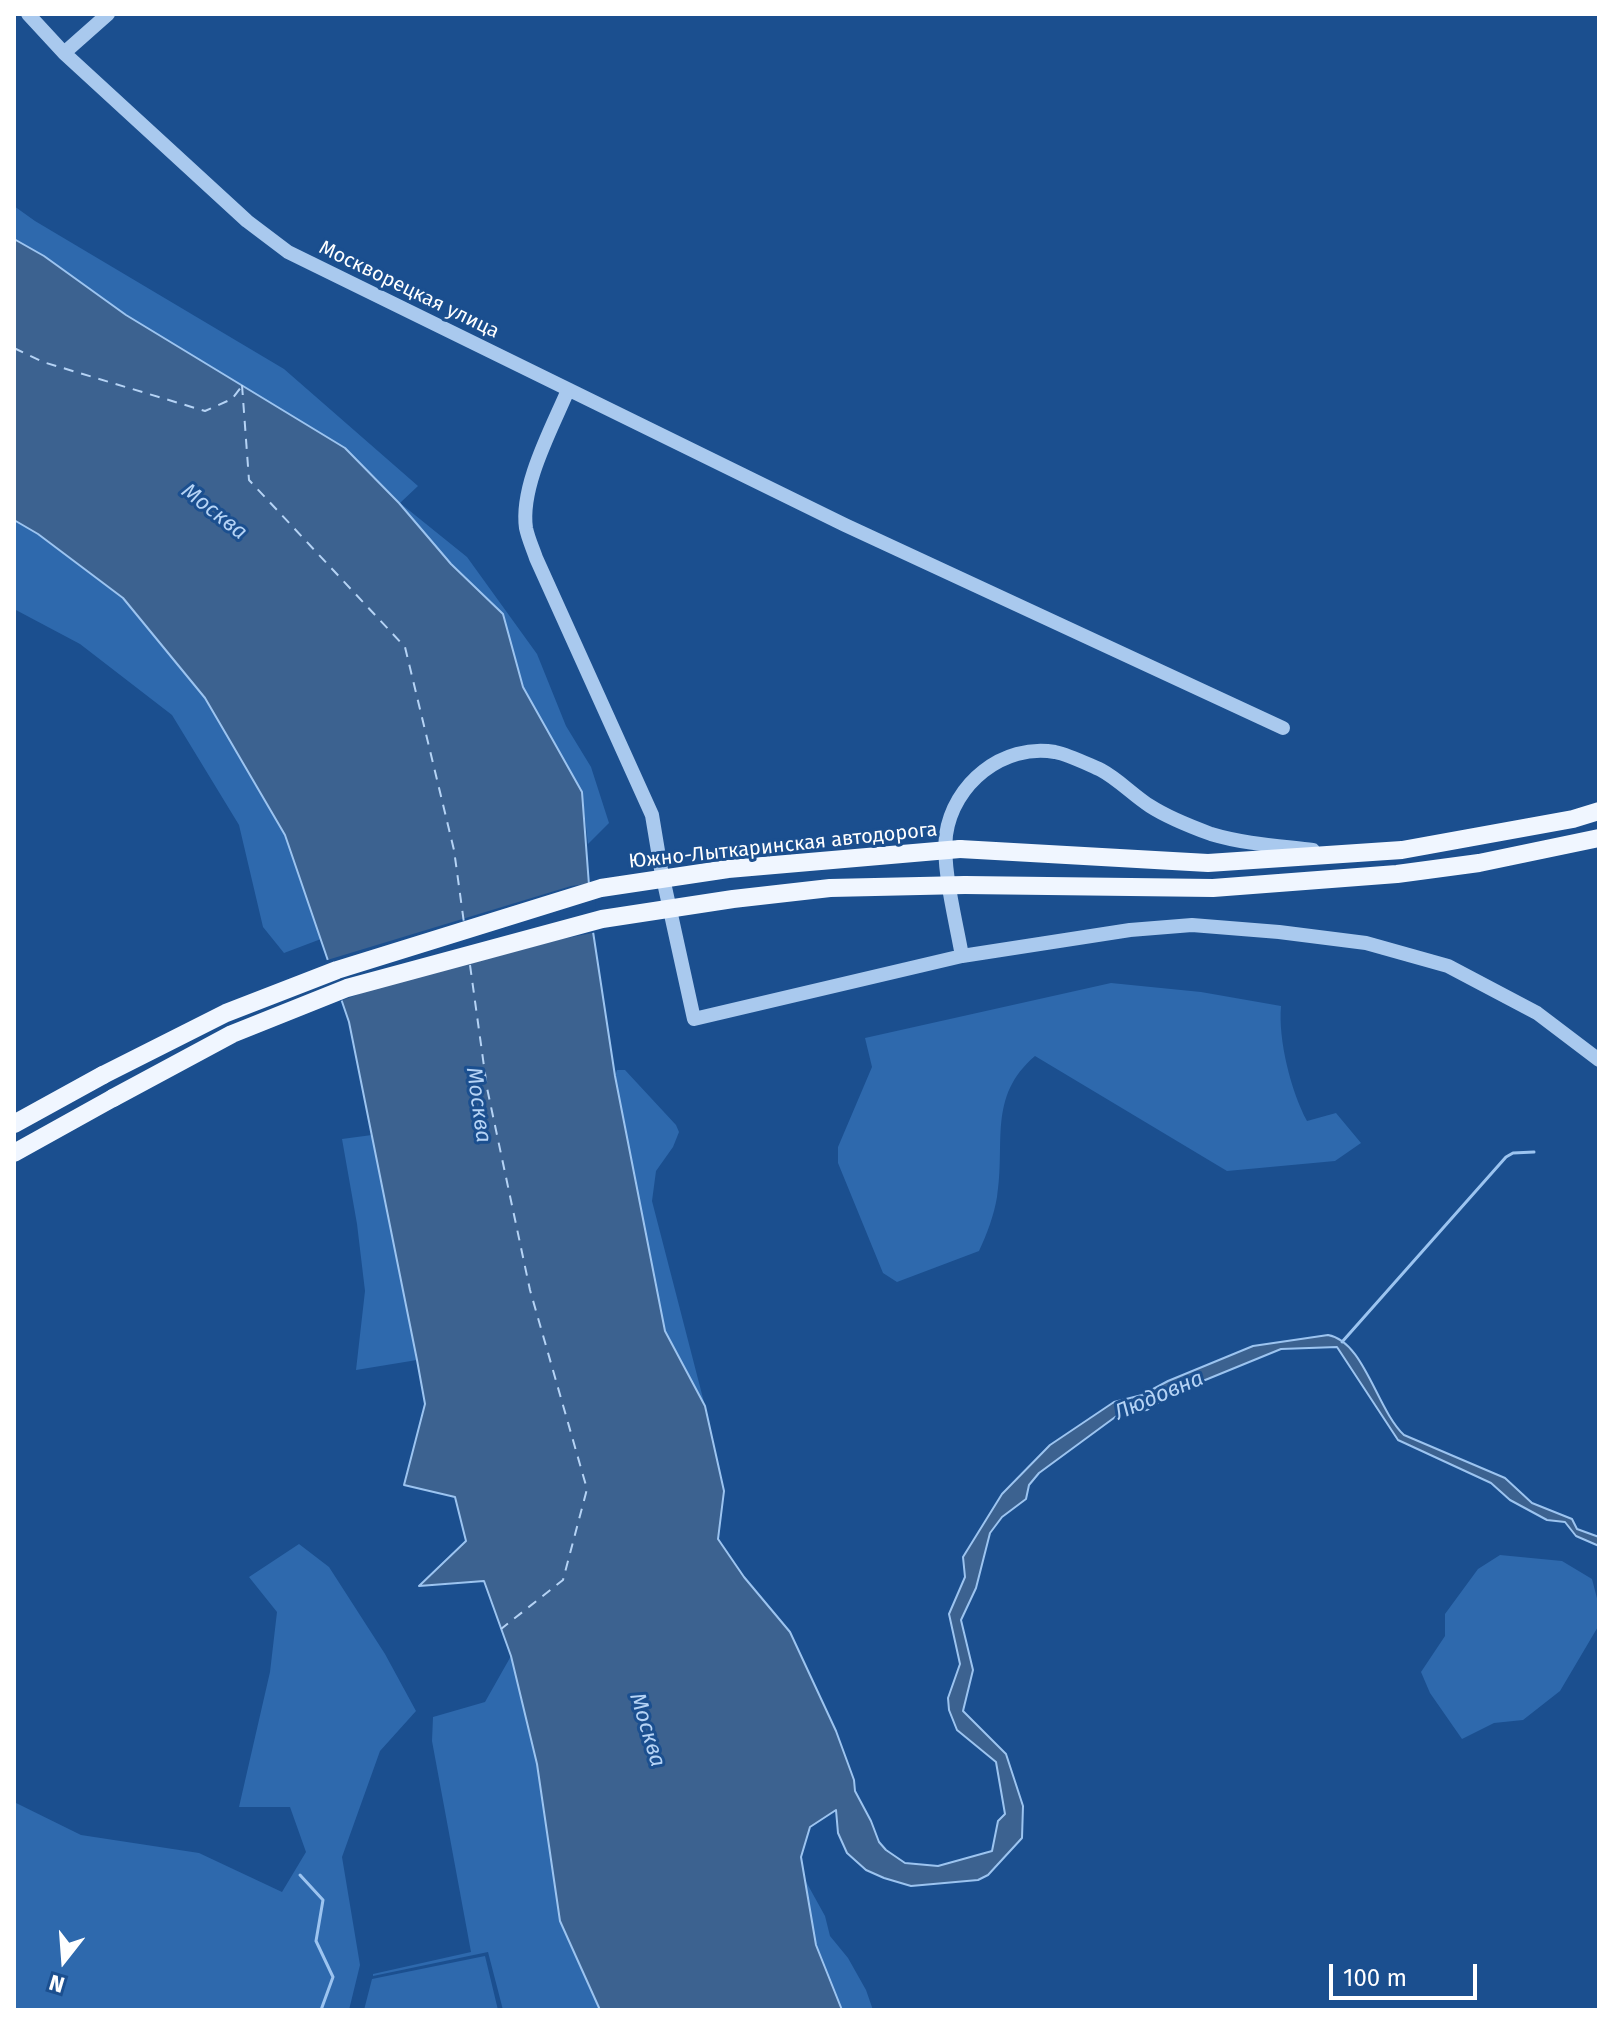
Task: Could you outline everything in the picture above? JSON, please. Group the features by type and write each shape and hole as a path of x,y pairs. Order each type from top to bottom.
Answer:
{"main road":[{"name":"Южно-Лыткаринская автодорога","path":"14,1124 226,1013 337,970 601,888 728,869 960,849 1208,863 1353,854 1402,850 1573,819 1599,811"},
{"path":"14,1153 232,1034 347,988 602,919 830,888 965,885 1213,888 1397,874 1479,863 1599,838"}],"street":[{"name":"Москворецкая улица","path":"28,14 64,53 247,221 288,252 781,495 1283,728"},
{"path":"64,53 108,14"},
{"path":"568,390 528,492 526,527 536,558 652,815 694,1019 962,956 1130,930 1192,925 1366,943 1448,966 1537,1013 1599,1060"},
{"path":"962,956 947,859 949,823 957,801 971,782 990,766 1011,756 1035,751 1059,753 1103,771 1153,808 1212,834 1265,845 1353,854"}],"shaded area":[{"path":"14,206 284,369 418,486 400,503 467,557 537,654 566,726 591,767 609,823 588,844 582,792 523,687 503,614 451,564 399,502 345,448 126,315 44,256 14,239"},
{"path":"14,520 38,534 123,598 205,698 285,835 321,939 284,953 263,927 239,825 172,715 80,644 14,609"},
{"path":"1111,983 1201,992 1281,1006 1287,1065 1307,1121 1336,1113 1361,1143 1335,1161 1227,1171 1035,1056 1020,1072 1004,1104 997,1197 979,1251 897,1282 883,1273 838,1163 838,1147 872,1067 865,1038"},
{"path":"617,1070 625,1070 679,1132 673,1147 656,1171 652,1201 705,1406 665,1331 615,1076"},
{"path":"372,1135 417,1360 356,1370 365,1291 342,1139"},
{"path":"299,1544 329,1567 385,1654 416,1711 380,1751 342,1857 360,1965 349,2010 14,2010 14,1802 81,1835 199,1853 282,1892 306,1852 290,1807 239,1807 270,1672 277,1612 249,1577"},
{"path":"1500,1555 1562,1561 1592,1579 1599,1606 1599,1625 1560,1691 1523,1720 1494,1723 1462,1739 1430,1693 1421,1672 1445,1636 1445,1614 1478,1569"},
{"path":"511,1656 537,1764 560,1921 600,2010 503,2010 488,1952 373,1976 471,1952 432,1741 433,1717 485,1702"},
{"path":"804,1878 825,1916 830,1936 848,1958 873,2010 842,2010 816,1945"},
{"path":"485,1956 498,2010 364,2010 372,1979"}],"water":[{"path":"14,239 44,256 126,315 345,448 399,503 451,564 503,614 523,687 582,792 592,925 615,1076 665,1331 705,1406 724,1491 718,1539 744,1577 790,1632 836,1731 855,1791 879,1842 886,1850 905,1863 938,1866 992,1851 998,1821 1005,1814 996,1762 957,1730 949,1710 948,1698 960,1664 949,1614 965,1577 963,1557 1002,1494 1050,1445 1114,1402 1142,1395 1253,1346 1328,1335 1340,1340 1361,1363 1394,1424 1404,1435 1505,1478 1532,1503 1572,1519 1577,1529 1599,1537 1599,1546 1576,1536 1565,1522 1547,1520 1510,1500 1491,1483 1398,1440 1337,1347 1281,1349 1171,1394 1147,1410 1122,1412 1039,1473 1029,1485 1026,1499 1002,1517 990,1533 976,1588 961,1620 973,1670 963,1711 1006,1754 1023,1806 1022,1838 988,1875 978,1880 911,1886 866,1870 847,1853 838,1833 836,1810 810,1827 801,1857 816,1945 842,2010 600,2010 560,1921 537,1764 511,1656 484,1581 419,1586 466,1541 455,1497 404,1485 425,1404 417,1360 349,1022 285,835 205,698 123,598 38,534 14,520"}],"pier":[{"path":"594,883 597,932 367,991 338,1002 324,961 571,886"}],"waterway":[{"path":"1342,1342 1506,1157 1513,1153 1534,1152"},
{"path":"300,1875 323,1900 316,1941 333,1977 321,2010"}],"ferry route":[{"path":"14,348 43,362 205,411 232,399 242,386"},
{"path":"242,385 249,480 405,647 454,850 464,923"},
{"path":"470,965 487,1088 530,1290 587,1489 563,1580 501,1629"}],"water label":[{"name":"Москва","path":"214,512"},
{"name":"Москва","path":"478,1105"},
{"name":"Людовна","path":"1159,1396"},
{"name":"Москва","path":"647,1730"}]}
